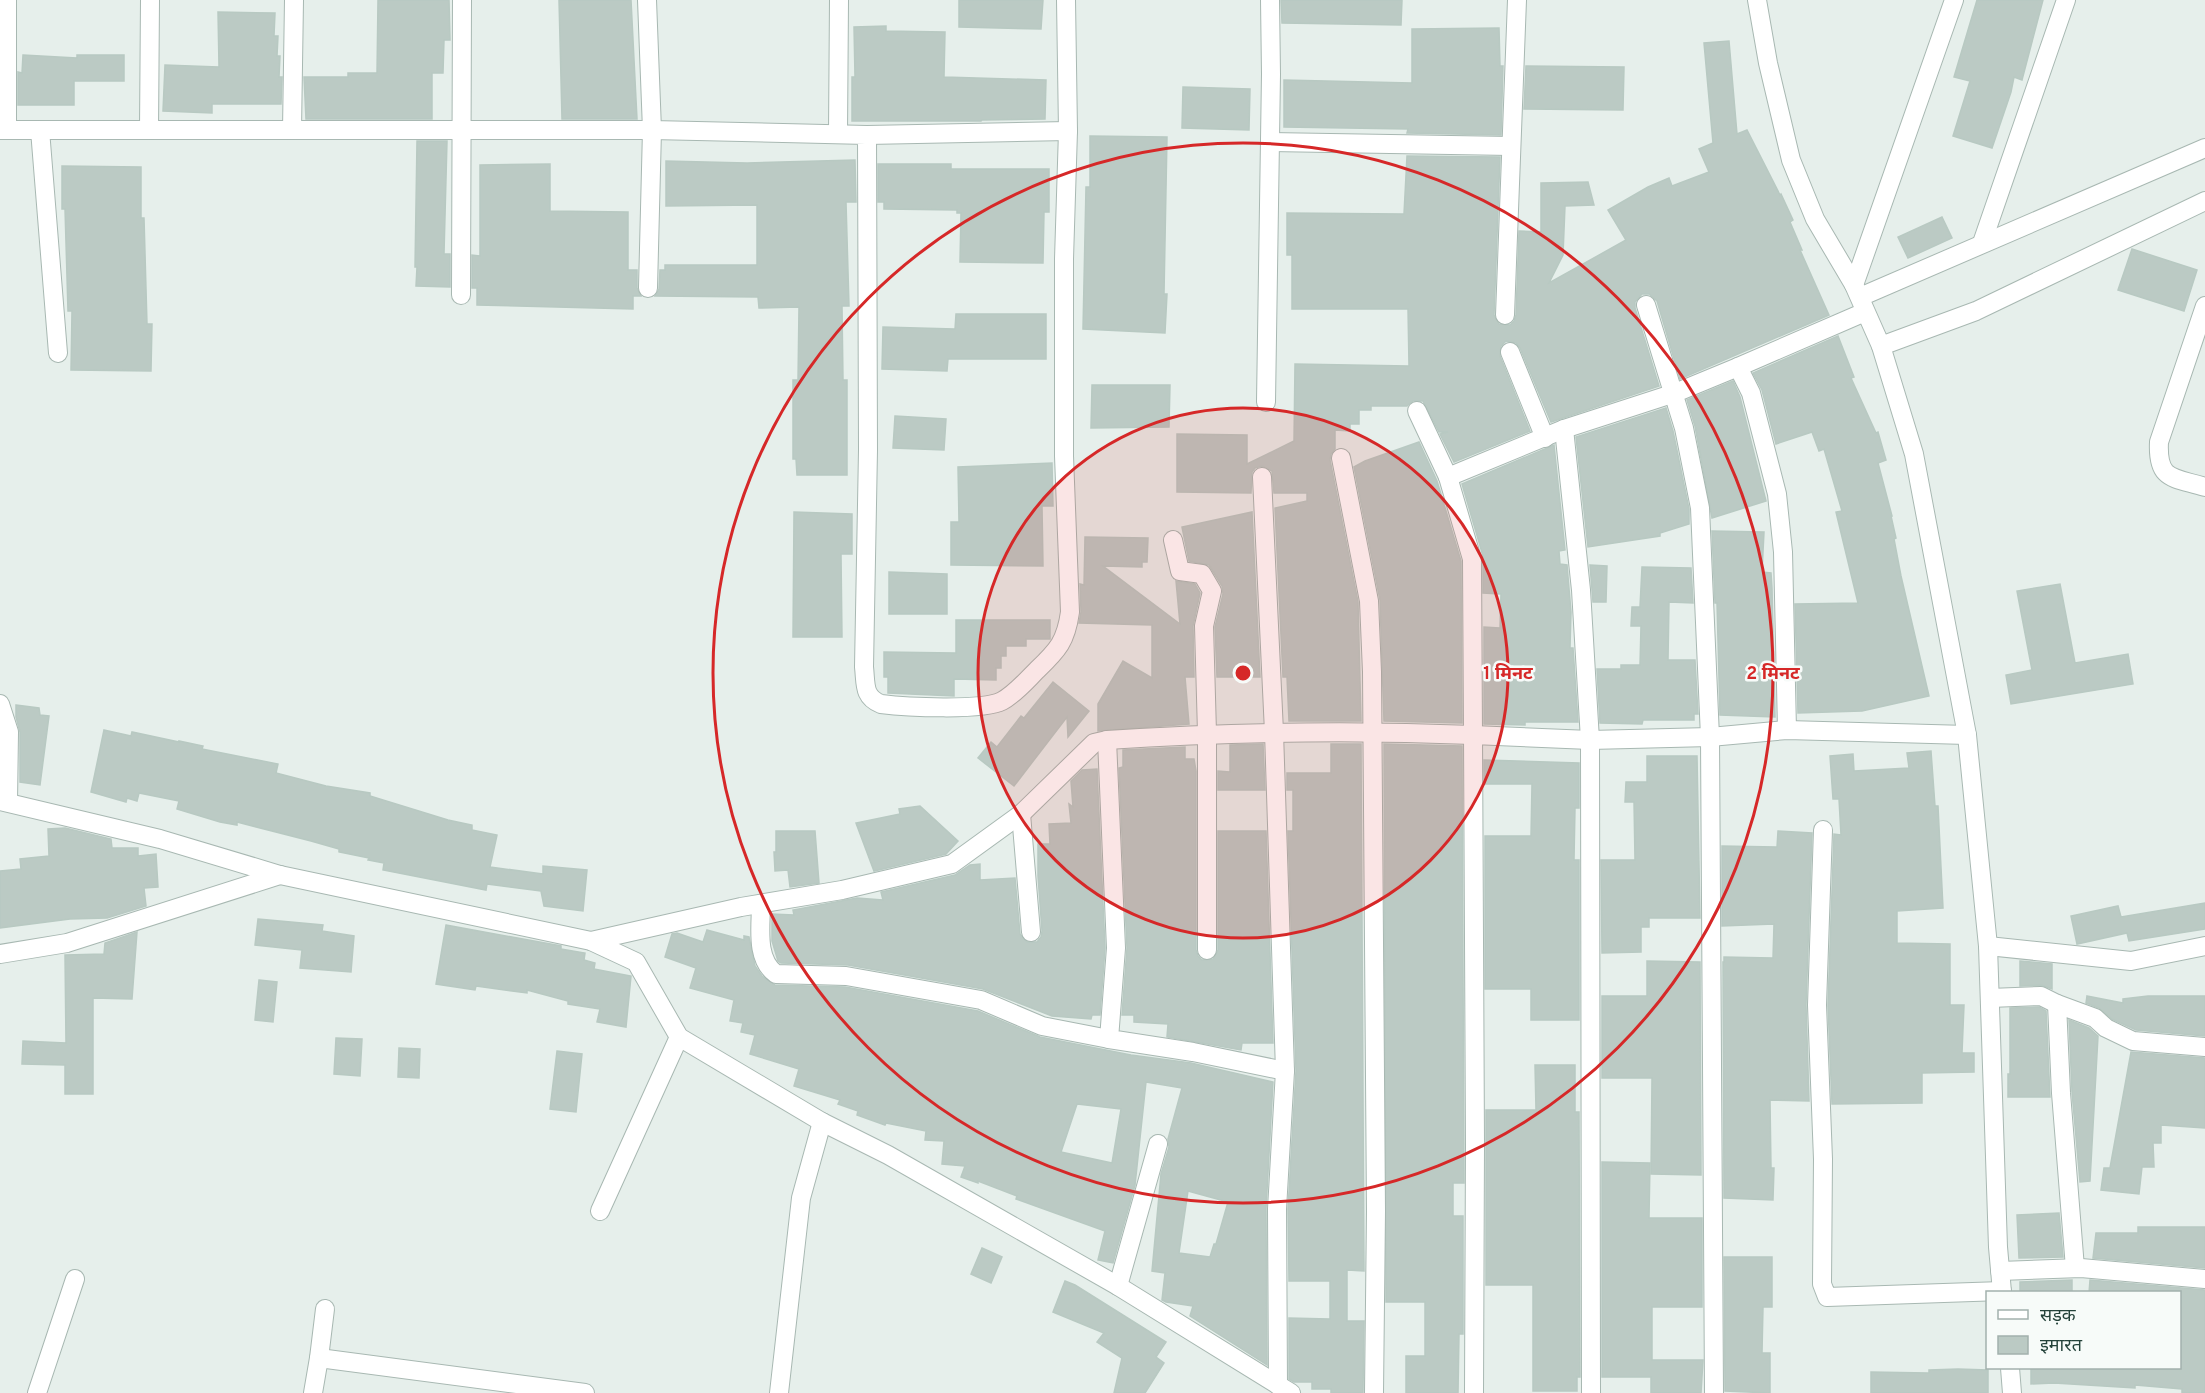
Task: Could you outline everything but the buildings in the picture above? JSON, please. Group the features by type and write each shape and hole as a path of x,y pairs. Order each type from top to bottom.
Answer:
{"street":[{"path":"7,0 4,130 652,130 867,135 1068,132"},
{"path":"149,130 150,0"},
{"path":"292,130 294,0"},
{"path":"461,295 462,0"},
{"path":"647,0 652,130 648,288"},
{"path":"838,134 839,0"},
{"path":"867,135 868,450 864,667 867,692 872,700 881,704 977,706 1001,701 1011,695 1057,651 1068,628 1070,612 1064,456 1064,259 1068,132 1066,0"},
{"path":"1266,402 1270,0"},
{"path":"1505,315 1517,0"},
{"path":"1757,0 1768,63 1791,160 1815,219 1860,298 1881,346 1914,454 1967,735 1988,946 1998,1247 2002,1291"},
{"path":"1860,298 1954,0"},
{"path":"1982,243 2066,0"},
{"path":"40,130 58,353"},
{"path":"1270,142 1511,146"},
{"path":"1448,477 1564,429 1675,393 1738,367 1860,298 2205,148"},
{"path":"1881,346 1976,311 2205,201"},
{"path":"1646,305 1675,393 1700,508 1710,737 1714,1393"},
{"path":"2205,306 2159,442 2158,459 2161,470 2170,476 2205,487"},
{"path":"1510,352 1545,438"},
{"path":"1738,367 1751,393 1777,494 1783,552 1787,729"},
{"path":"1417,411 1448,477 1472,559 1474,1393"},
{"path":"1564,429 1581,590 1590,740 1591,1393"},
{"path":"1341,459 1369,601 1372,672 1376,1211 1374,1393"},
{"path":"1262,477 1274,732 1285,1071 1277,1209 1284,1389"},
{"path":"1173,540 1180,571 1202,574 1212,591 1204,626 1208,950"},
{"path":"0,704 9,732 4,802 160,839 280,875 591,941 636,962 679,1037 822,1122 888,1155 1118,1286 1284,1389"},
{"path":"591,941 741,907 842,890 952,864 1021,814 1094,744 1107,740 1207,734 1372,731 1590,740 1710,737 1787,729 1967,735"},
{"path":"1107,740 1116,948 1109,1039"},
{"path":"1021,814 1031,933"},
{"path":"1823,830 1817,1005 1823,1159 1822,1284 1827,1297 1986,1292"},
{"path":"0,954 66,943 280,875"},
{"path":"761,904 762,954 776,974 846,976 981,1000 1042,1026 1193,1052 1285,1071"},
{"path":"1988,946 2131,961 2205,946"},
{"path":"1990,998 2041,996 2095,1018 2106,1028 2133,1041 2205,1047"},
{"path":"2057,1004 2061,1093 2075,1268"},
{"path":"600,1211 679,1037"},
{"path":"779,1393 801,1198 822,1122"},
{"path":"1118,1286 1158,1144"},
{"path":"2000,1271 2075,1268 2205,1279"},
{"path":"37,1393 75,1279"},
{"path":"314,1393 325,1309"},
{"path":"319,1358 514,1388 585,1393"},
{"path":"2010,1369 2012,1393 2019,1393"}]}
